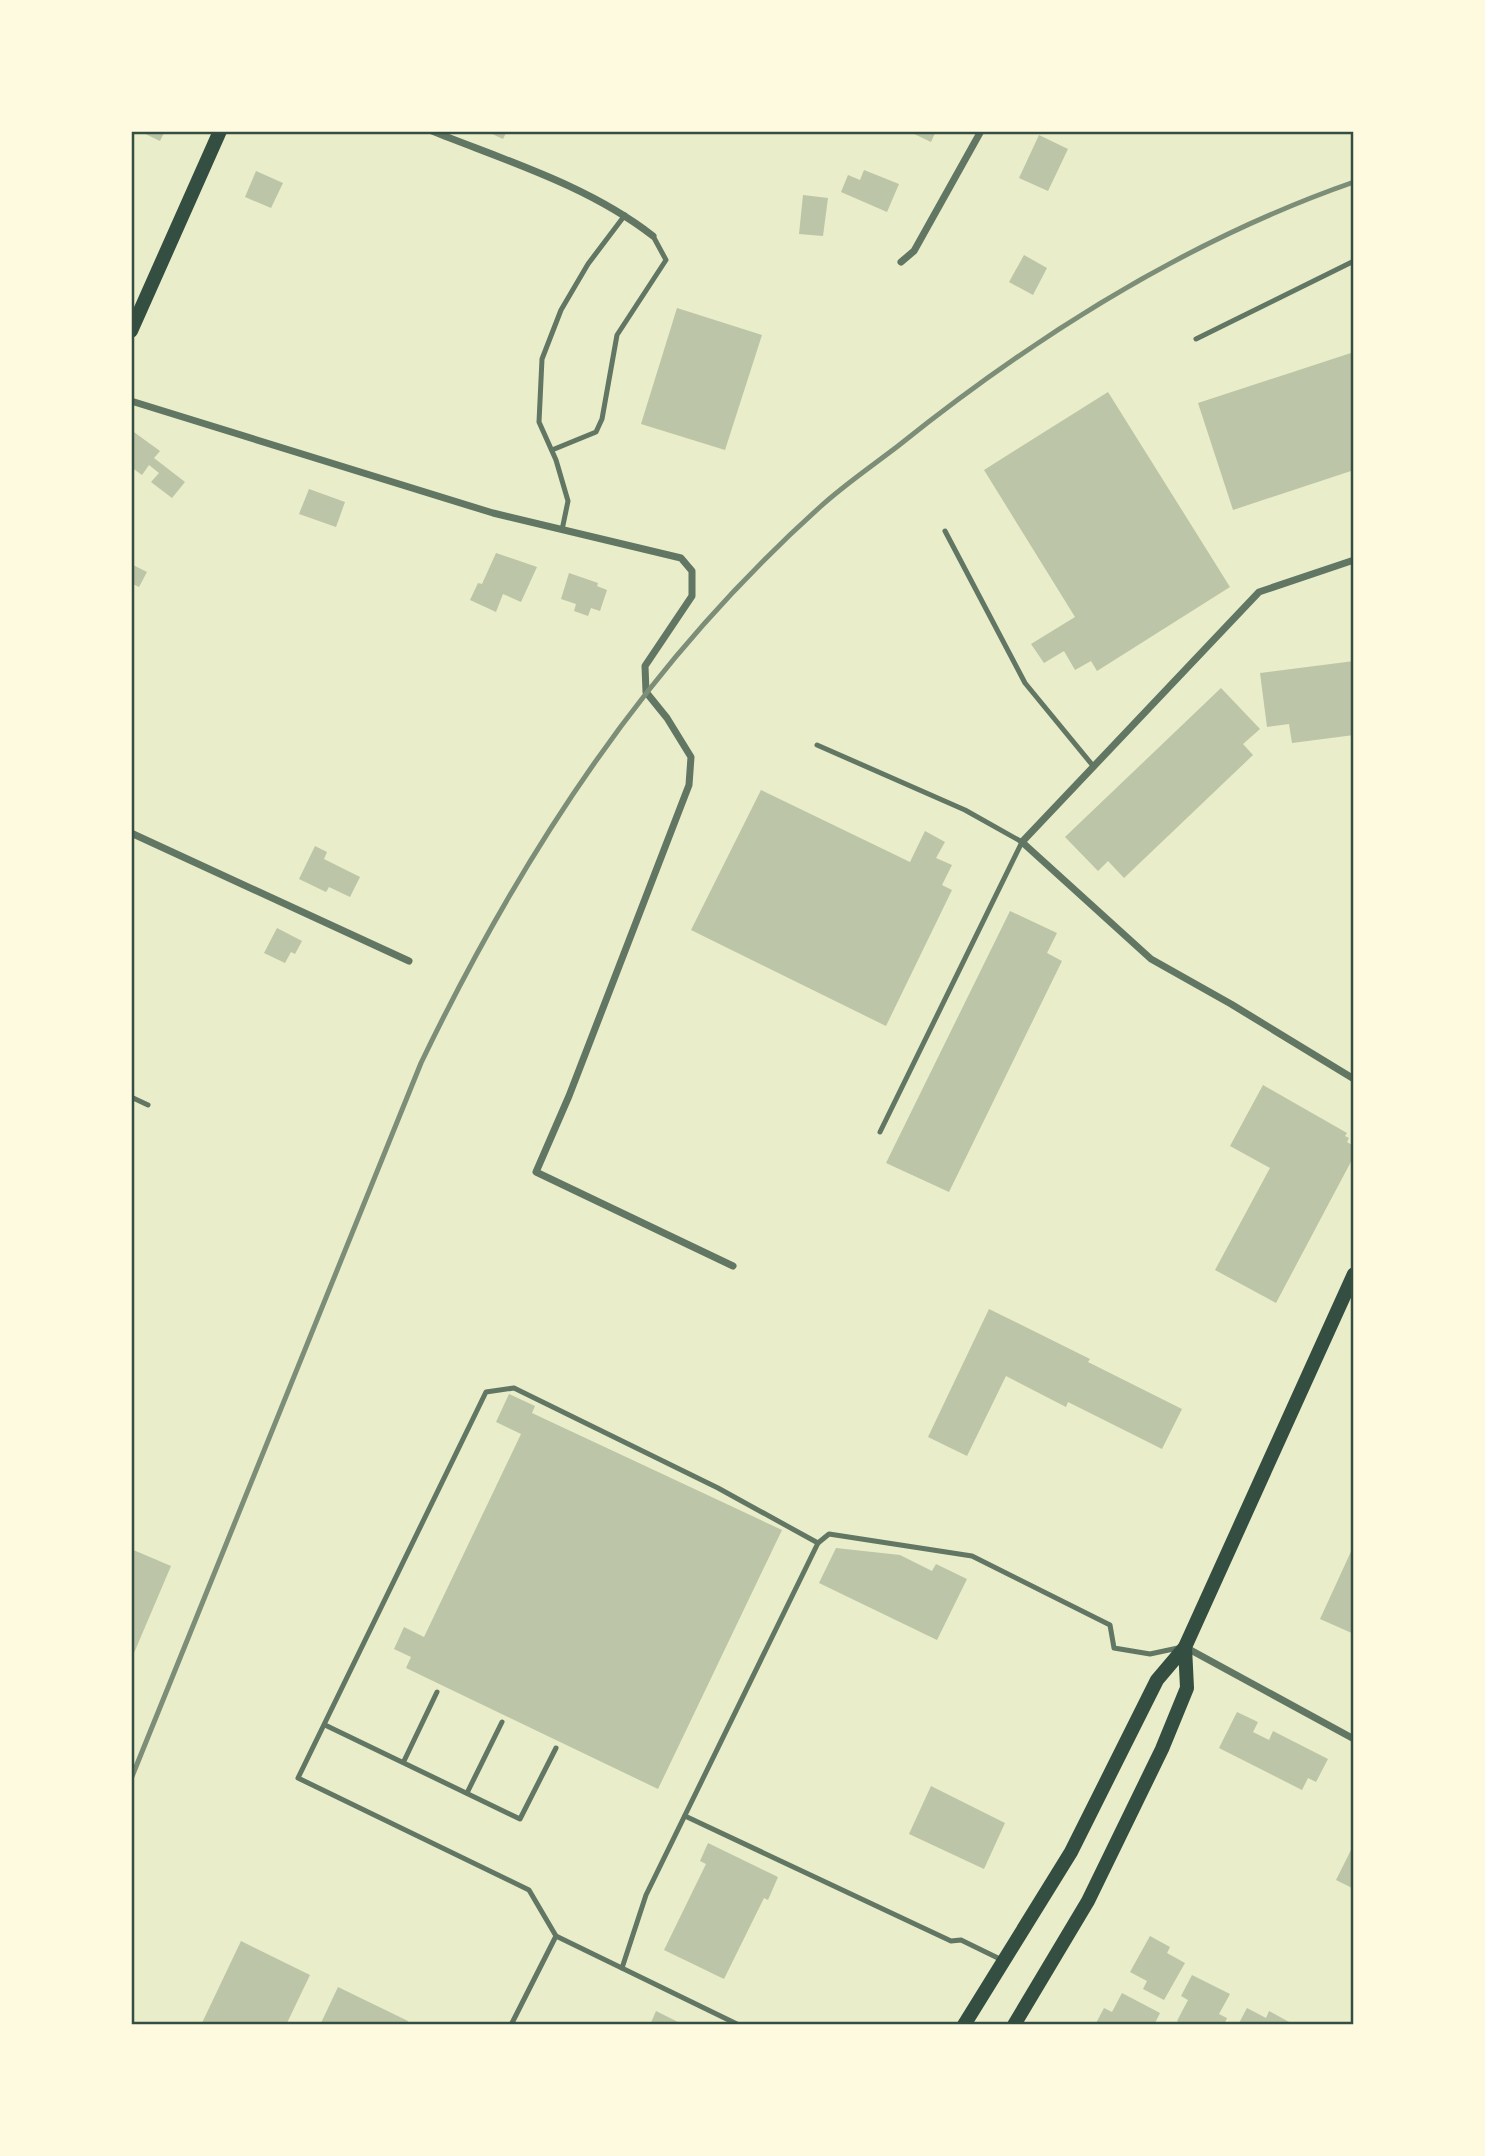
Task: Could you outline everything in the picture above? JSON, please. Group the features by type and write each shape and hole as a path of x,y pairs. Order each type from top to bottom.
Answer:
{"main road":[{"path":"131,331 220,131"},
{"path":"964,2025 1071,1852 1157,1680 1185,1647 1354,1274"},
{"path":"1014,2025 1088,1901 1162,1749 1187,1688 1185,1647"}],"street":[{"path":"432,131 536,172 625,215 653,236"},
{"path":"901,262 914,251 981,131"},
{"path":"131,401 493,513 681,558 692,571 692,596 645,666 646,692 667,718 691,757 688,785 569,1096 536,1172 733,1266"},
{"path":"1354,560 1259,592 1022,842 1151,959 1354,1079"},
{"path":"131,833 408,961"},
{"path":"1185,1647 1354,1739"}],"lane":[{"path":"562,530 568,501 552,450 539,422 542,359 561,310 587,264 625,215"},
{"path":"552,450 597,432 602,419 617,335 666,260 653,236"},
{"path":"1196,339 1354,261"},
{"path":"945,531 1024,683 1094,766"},
{"path":"817,745 965,810 1022,842 880,1132"},
{"path":"131,1097 148,1105"},
{"path":"739,2025 556,1936 529,1890 298,1778 486,1392 514,1388 719,1488 818,1543"},
{"path":"622,1968 646,1895 818,1543 830,1534 972,1556 1110,1625 1114,1648 1150,1654 1185,1647"},
{"path":"404,1761 437,1692"},
{"path":"467,1793 502,1722"},
{"path":"325,1725 520,1819 556,1748"},
{"path":"685,1816 951,1941 961,1940 1006,1961"},
{"path":"511,2025 556,1936"}],"building":[{"path":"139,131 165,131 160,141"},
{"path":"486,131 507,131 503,139"},
{"path":"908,131 936,131 931,142"},
{"path":"1039,135 1068,149 1048,191 1019,178"},
{"path":"864,170 899,184 887,212 841,192 848,175 860,180"},
{"path":"256,171 283,183 271,208 245,197"},
{"path":"803,195 828,198 823,236 799,234"},
{"path":"1024,255 1047,268 1033,295 1009,282"},
{"path":"677,308 762,335 725,450 641,424"},
{"path":"1354,352 1354,470 1233,510 1198,403"},
{"path":"1108,392 1230,587 1097,671 1091,661 1075,670 1064,651 1044,663 1031,644 1075,617 984,470"},
{"path":"131,430 160,451 154,458 185,482 172,498 151,482 159,473 149,465 142,475 131,467"},
{"path":"309,489 345,502 336,527 299,514"},
{"path":"496,553 537,567 521,602 503,594 496,612 470,600 478,583 482,584"},
{"path":"131,564 147,572 139,587 131,583"},
{"path":"569,573 598,583 597,586 607,590 600,611 591,608 588,616 574,611 576,604 561,599"},
{"path":"1354,661 1354,735 1292,743 1289,724 1267,727 1260,673"},
{"path":"1221,688 1260,729 1243,744 1253,755 1124,878 1108,861 1098,871 1065,837"},
{"path":"761,790 910,862 925,831 945,842 936,858 952,865 942,885 952,890 886,1026 691,930"},
{"path":"315,846 327,852 324,859 360,877 350,897 329,887 326,892 299,879"},
{"path":"1010,911 1057,933 1047,953 1062,961 949,1192 886,1163"},
{"path":"277,928 302,941 295,954 291,952 285,963 264,953"},
{"path":"1263,1085 1347,1133 1345,1136 1349,1138 1347,1142 1352,1145 1351,1154 1354,1156 1276,1303 1215,1270 1270,1168 1230,1146"},
{"path":"989,1309 1182,1409 1162,1449 1068,1402 1066,1407 1006,1376 967,1456 928,1437"},
{"path":"509,1394 535,1406 532,1413 782,1530 658,1789 406,1668 411,1657 394,1649 404,1627 424,1637 521,1434 496,1422"},
{"path":"1354,1545 1354,1634 1320,1619"},
{"path":"836,1548 900,1555 932,1571 936,1564 967,1579 937,1640 819,1583"},
{"path":"131,1549 171,1566 131,1660"},
{"path":"1237,1712 1258,1722 1253,1732 1269,1740 1273,1731 1328,1759 1316,1782 1308,1778 1302,1790 1219,1748"},
{"path":"931,1786 1005,1823 984,1869 909,1834"},
{"path":"708,1843 778,1877 768,1900 764,1898 724,1979 664,1950 706,1864 700,1861"},
{"path":"1354,1844 1354,1889 1336,1880"},
{"path":"1150,1936 1170,1947 1167,1953 1185,1963 1164,2000 1143,1989 1147,1981 1130,1972"},
{"path":"241,1941 310,1975 286,2025 201,2025"},
{"path":"1192,1975 1230,1994 1219,2014 1227,2018 1224,2025 1183,2025 1177,2021 1188,2000 1181,1996"},
{"path":"338,1987 408,2021 406,2025 320,2025"},
{"path":"1122,1993 1160,2013 1154,2025 1095,2025 1104,2008 1112,2012"},
{"path":"1247,2008 1266,2018 1269,2011 1291,2023 1238,2025"},
{"path":"656,2011 684,2025 650,2025"}],"railway":[{"path":"131,1779 421,1063 470,966 524,871 615,734 688,643 730,595 775,550 848,483 950,405 1058,329 1172,262 1292,205 1354,182"}]}
